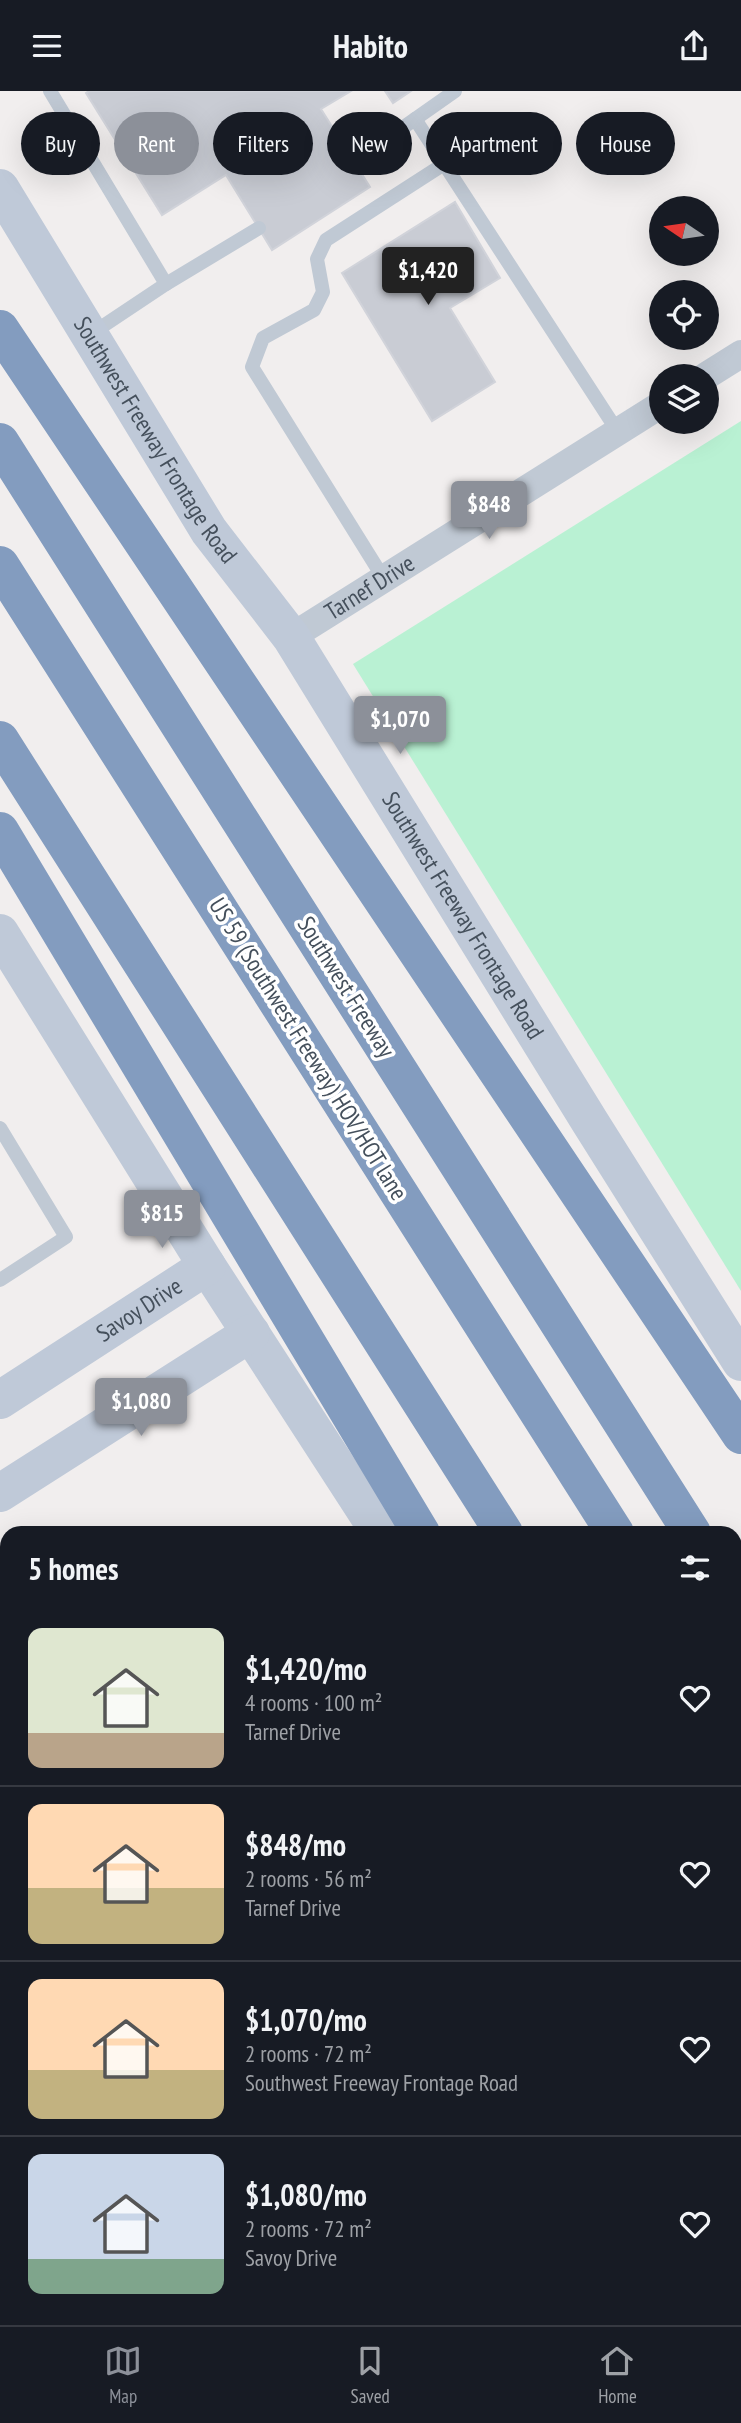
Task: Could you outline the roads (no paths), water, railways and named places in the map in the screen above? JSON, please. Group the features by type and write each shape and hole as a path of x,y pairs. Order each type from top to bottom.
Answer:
{"highway":[{"path":"0,329 741,1435"},
{"name":"Southwest Freeway","path":"0,442 688,1526"},
{"name":"US 59 (Southwest Freeway) HOV/HOT lane","path":"0,565 611,1526"},
{"path":"0,740 501,1526"},
{"path":"0,831 417,1526"}],"main road":[{"name":"Southwest Freeway Frontage Road","path":"0,188 209,531 291,637 741,1362"},
{"path":"0,933 207,1266 375,1526"},
{"name":"Savoy Drive","path":"0,1400 207,1266"},
{"path":"0,1493 251,1333"}],"street":[{"path":"719,368 741,354"},
{"name":"Tarnef Drive","path":"291,637 649,412"}],"lane":[{"path":"50,91 166,284"},
{"path":"412,121 455,91"},
{"path":"415,119 426,136"},
{"path":"384,579 252,367 263,338 314,310 323,292 317,259 326,240 427,175"},
{"path":"451,175 618,432"},
{"path":"90,335 166,284 259,228"},
{"path":"0,1128 66,1237 0,1280"}]}
